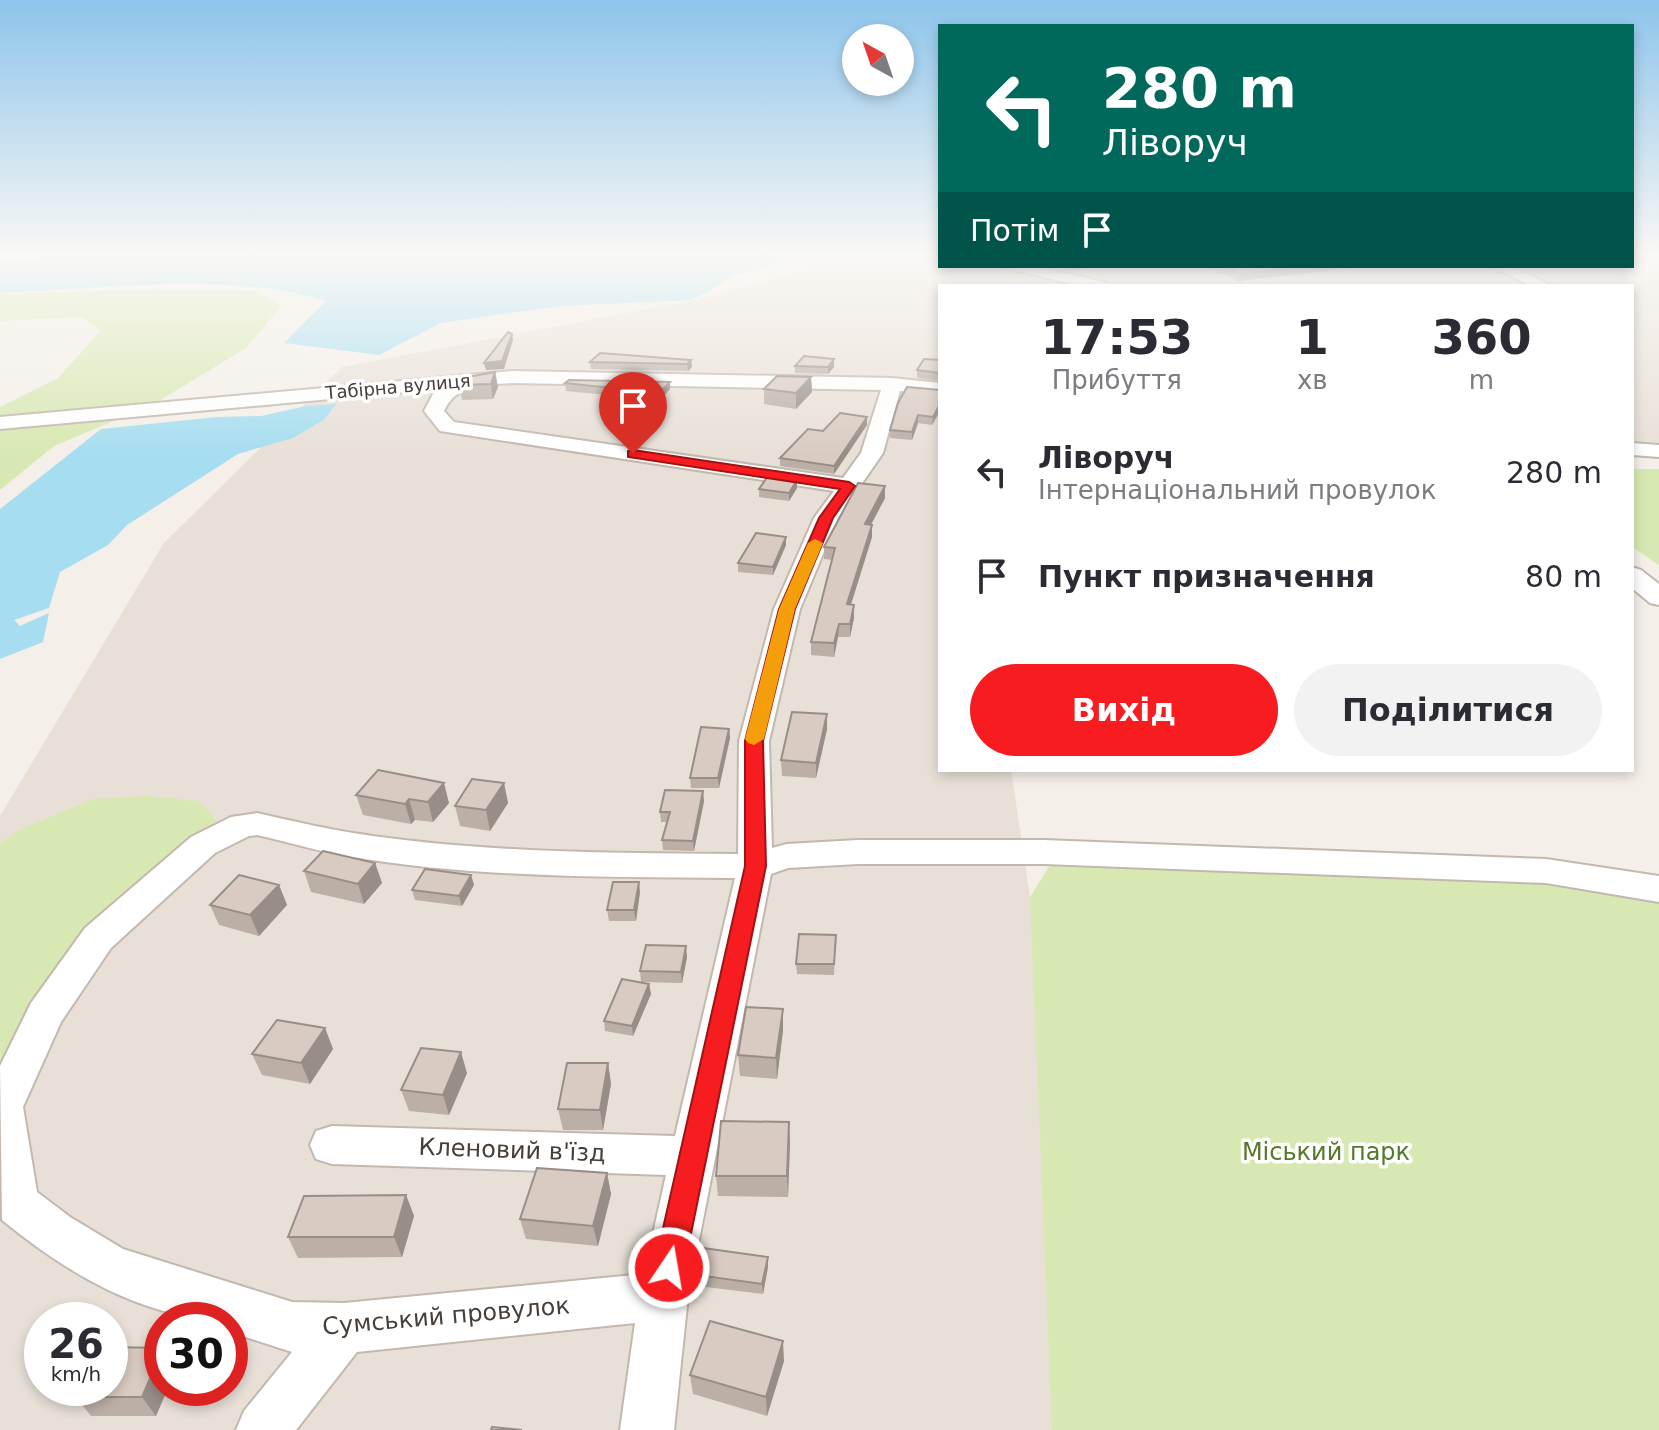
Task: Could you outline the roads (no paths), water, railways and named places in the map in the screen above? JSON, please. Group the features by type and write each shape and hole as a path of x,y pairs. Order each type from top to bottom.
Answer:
{"street":[{"name":"Табірна вулиця","path":"0,423 548,375 892,384 938,389"},
{"path":"464,381 440,398 434,411 447,427 849,486"},
{"path":"647,1430 663,1296 755,866 754,741 787,609 826,518 872,453 892,384"},
{"path":"1634,449 1659,451"},
{"path":"1634,577 1659,597"},
{"name":"Сумський провулок","path":"663,1296 344,1328 292,1327 111,1269 53,1233 18,1205 10,1177 2,1107 45,1014 98,938 203,845 243,825 257,824 351,845 424,854 582,865 755,866"},
{"path":"755,866 787,856 830,853 1044,852 1546,871 1659,889"},
{"name":"Кленовий в'їзд","path":"332,1145 693,1156"},
{"path":"263,1430 344,1328"}],"water":[{"path":"305,322 450,322 441,323 379,355 284,343"},
{"path":"336,404 325,419 293,438 238,454 127,525 108,545 60,572 49,608 14,620 20,626 49,613 43,642 0,659 0,509 101,429 217,417 261,416 306,406"}],"park label":[{"name":"Міський парк","path":"1326,1152"}]}
